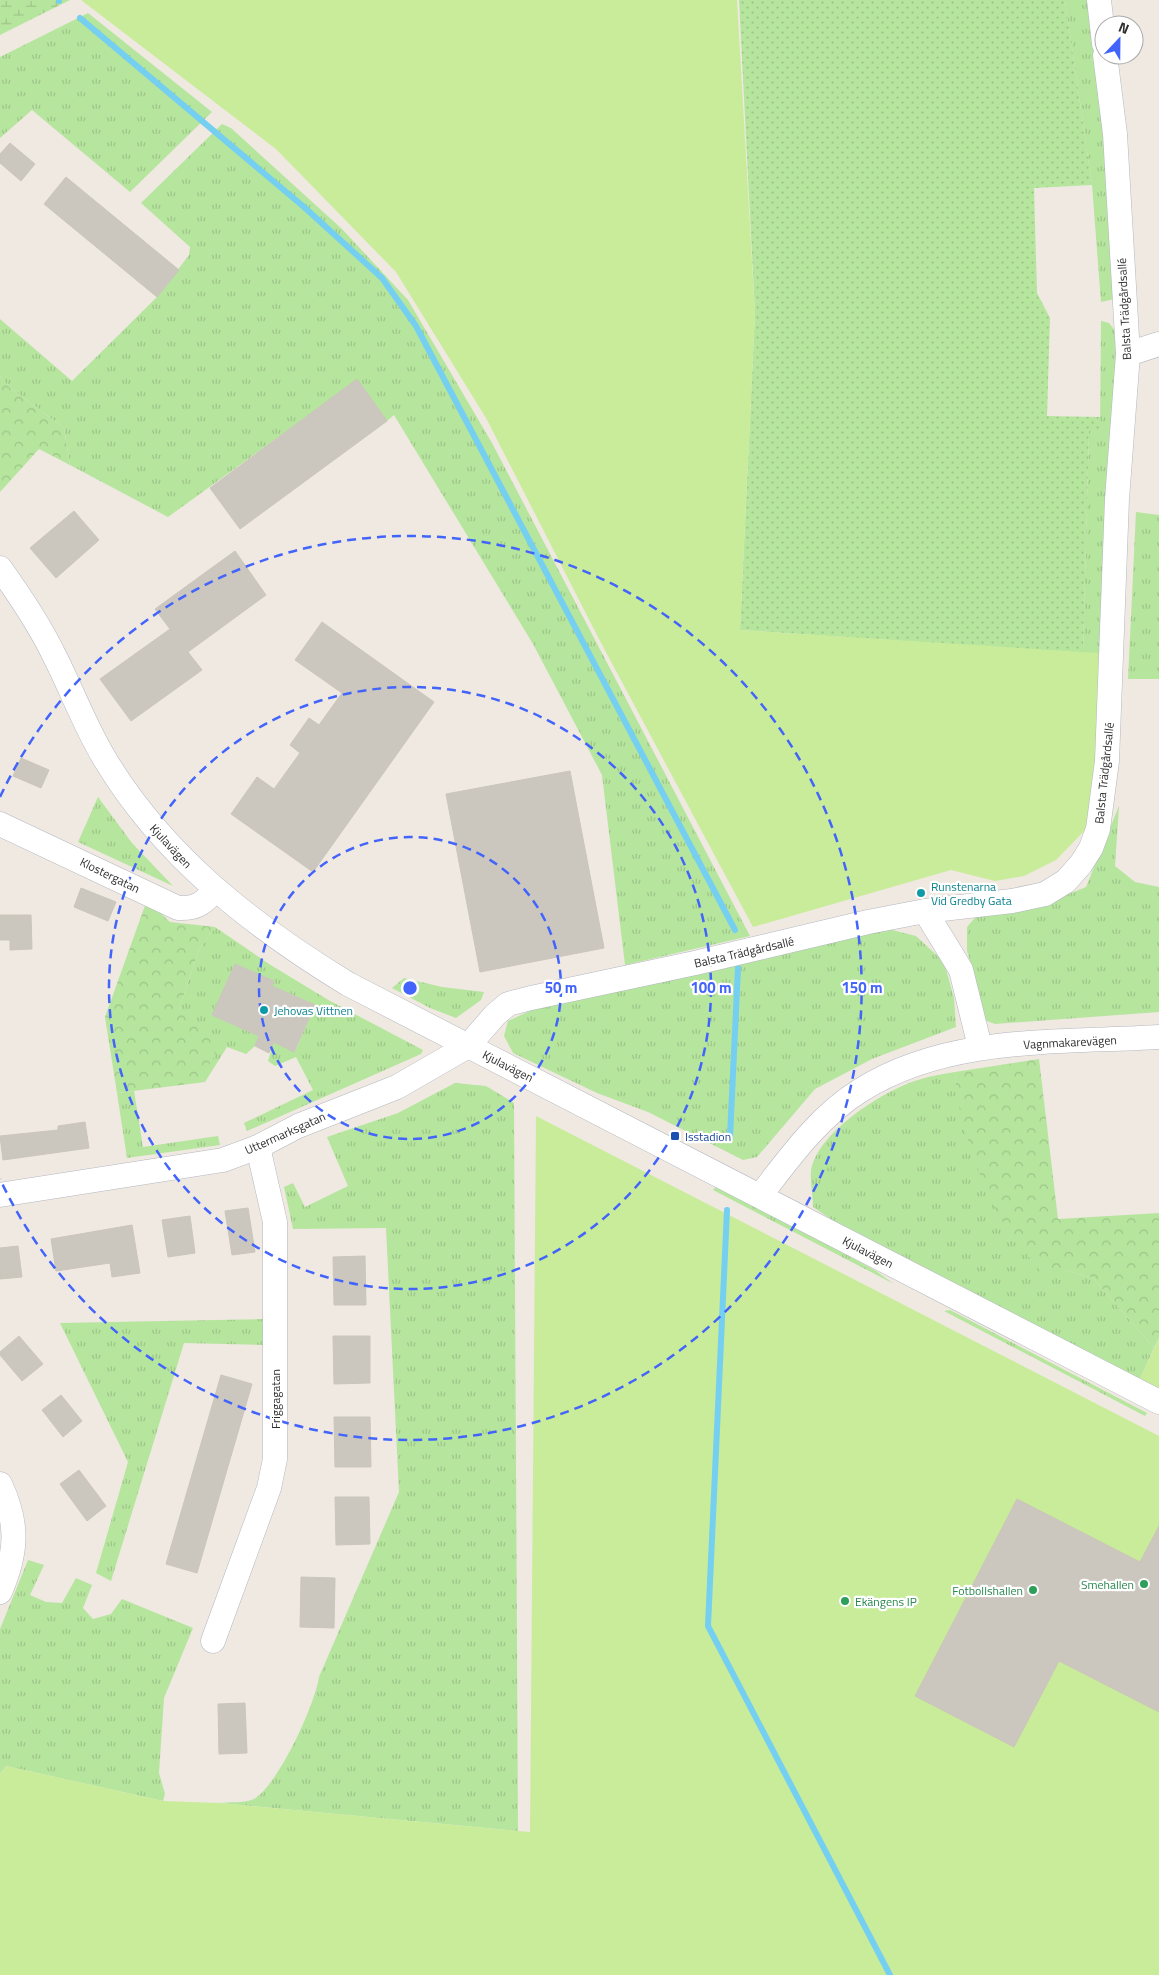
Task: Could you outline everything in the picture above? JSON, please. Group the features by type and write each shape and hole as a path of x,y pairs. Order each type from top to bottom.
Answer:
{"street":[{"path":"1099,0 1101,15"},
{"name":"Balsta Trädgårdsallé","path":"468,1046 495,1015 508,1004 925,911 1012,901 1045,894 1066,881 1081,864 1098,830 1107,761 1111,704 1116,508 1128,354 1115,134 1106,65"},
{"path":"1128,354 1159,344"},
{"name":"Kjulavägen","path":"0,568 30,610 55,656 76,705 105,760 141,814 184,862 216,890 295,952 348,984 1159,1402"},
{"name":"Klostergatan","path":"0,824 178,908 192,909 201,905 216,890"},
{"path":"925,911 961,970 980,1047"},
{"name":"Vagnmakarevägen","path":"760,1196 796,1148 828,1116 860,1090 903,1069 980,1047 1159,1037"},
{"name":"Uttermarksgatan","path":"0,1195 223,1160 258,1148 298,1126 397,1087 468,1046"},
{"name":"Friggagatan","path":"213,1641 269,1488 275,1459 274,1222 258,1148"},
{"path":"0,1484 9,1503 14,1548 12,1566 0,1592"}],"green space":[{"path":"0,0 70,0 0,35"},
{"path":"81,0 737,0 755,313 740,630 1100,653 1098,772 1086,829 1056,860 1024,876 995,881 951,870 753,927 600,641 486,418 396,272 276,149"},
{"path":"739,0 1065,0 1092,185 1034,188 1037,293 1050,318 1047,416 1100,417 1100,430 1089,431 1083,653 740,630 755,313"},
{"path":"1065,0 1089,0 1094,35 1094,65 1098,65 1106,118 1115,299 1101,302 1092,185"},
{"path":"88,13 212,112 130,192 32,110 0,138 0,57"},
{"path":"222,124 231,128 342,229 408,300 492,443 750,936 625,965 602,775 533,644 394,415 387,421 357,380 168,517 70,465 64,428 8,386 0,376 0,319 72,381 157,297 189,255 190,247 141,203"},
{"path":"1101,321 1109,323 1117,333 1108,548 1100,653 1083,653 1089,430 1100,430"},
{"path":"0,376 8,386 64,428 70,465 39,449 0,492"},
{"path":"1136,512 1159,515 1159,679 1128,679"},
{"path":"98,797 132,843 173,886 78,842"},
{"path":"1119,806 1115,866 1135,882 1159,887 1159,1012 995,1024 984,1020 980,995 967,951 967,927 978,914 1064,896 1086,887"},
{"path":"147,900 170,922 215,927 198,952 179,1009 208,1031 216,1054 201,1078 205,1082 117,1093 105,1017"},
{"path":"215,927 269,964 330,1001 423,1050 421,1054 247,1131 244,1123 313,1090 296,1057 275,1066 268,1061 274,1042 295,1051 315,1005 272,986 274,981 235,964 212,1015 259,1036 255,1046 246,1054 227,1047 205,1082 201,1078 179,1009 198,952"},
{"path":"884,928 916,936 944,962 954,998 956,1027 872,1059 815,1089 757,1157 743,1160 648,1112 597,1093 513,1053 504,1036 508,1021 534,1009"},
{"path":"404,978 442,987 484,992 481,1000 456,1018 430,1008 392,988"},
{"path":"1039,1059 1058,1219 1159,1213 1159,1338 1154,1348 1093,1278 1065,1270 1042,1274 1012,1236 989,1197 982,1180 963,1125 956,1089 955,1072"},
{"path":"955,1072 956,1085 1065,1270 1093,1278 1154,1348 1140,1379 831,1219 813,1207 811,1172 815,1158 838,1129 870,1103 904,1085 927,1077"},
{"path":"455,1083 486,1086 514,1103 518,1831 219,1803 242,1802 254,1799 264,1791 284,1762 311,1706 319,1677 399,1492 386,1228 293,1229 284,1187 293,1183 305,1207 348,1186 327,1137 398,1113"},
{"path":"134,1091 143,1147 218,1136 220,1145 127,1158 117,1093"},
{"name":"Ekängens IP","path":"536,1116 1159,1436 1159,1975 0,1975 0,1774 6,1766 163,1801 219,1803 530,1832"},
{"path":"718,1184 876,1271 894,1284 713,1190"},
{"path":"950,1310 1147,1413 1145,1416 944,1311"},
{"path":"263,1319 264,1345 184,1343 111,1581 96,1573 128,1462 60,1323"},
{"path":"1159,1338 1159,1389 1140,1379"},
{"path":"28,1560 44,1565 30,1595 46,1602 62,1603 76,1578 92,1585 83,1608 93,1619 111,1614 122,1599 193,1628 164,1698 159,1773 165,1794 163,1801 6,1766 0,1774 0,1629"}],"building":[{"path":"10,143 35,164 21,181 0,163 0,154"},
{"path":"66,177 179,270 157,297 44,204"},
{"path":"357,379 387,421 240,529 210,488"},
{"path":"74,511 99,540 56,578 30,548"},
{"path":"235,551 266,595 188,652 202,670 131,721 100,679 170,629 155,609"},
{"path":"322,622 434,702 313,872 231,814 257,777 274,789 300,753 290,745 309,718 319,725 342,693 295,660"},
{"path":"21,758 49,770 41,788 13,776"},
{"path":"570,771 604,948 480,972 446,794"},
{"path":"81,888 116,902 108,921 74,907"},
{"path":"0,915 31,915 32,949 10,950 10,940 0,940"},
{"name":"Jehovas Vittnen","path":"235,964 274,981 272,986 315,1005 294,1052 274,1042 269,1053 255,1046 259,1036 212,1015"},
{"path":"85,1122 89,1148 3,1160 0,1136 58,1130 58,1126"},
{"path":"248,1208 255,1252 232,1255 225,1211"},
{"path":"190,1216 195,1253 168,1257 162,1220"},
{"path":"132,1225 140,1273 112,1277 110,1263 56,1271 51,1239"},
{"path":"18,1246 22,1277 0,1279 0,1248"},
{"path":"365,1256 366,1305 334,1305 333,1257"},
{"path":"19,1336 43,1364 22,1381 0,1355 0,1352"},
{"path":"333,1336 370,1336 370,1383 334,1384"},
{"path":"221,1375 252,1384 197,1573 166,1564"},
{"path":"61,1395 82,1421 63,1437 42,1410"},
{"path":"334,1417 370,1417 371,1467 335,1467"},
{"path":"79,1470 106,1506 87,1521 60,1484"},
{"path":"335,1497 369,1497 370,1544 336,1545"},
{"name":"Fotbollshallen","path":"1017,1499 1140,1562 1159,1526 1159,1712 1059,1661 1014,1747 915,1696"},
{"path":"301,1577 335,1578 334,1628 300,1627"},
{"path":"245,1703 247,1753 219,1754 218,1704"}],"waterway":[{"path":"80,18 304,207 382,278 416,326 735,930"},
{"path":"730,1137 738,968"},
{"path":"727,1210 708,1626 890,1975"}],"place":[{"name":"Runstenarna Vid Gredby Gata","path":"921,893"},
{"name":"Jehovas Vittnen","path":"264,1010"},
{"name":"Isstadion","path":"675,1136"},
{"name":"Smehallen","path":"1144,1584"},
{"name":"Fotbollshallen","path":"1033,1590"},
{"name":"Ekängens IP","path":"845,1601"}]}
